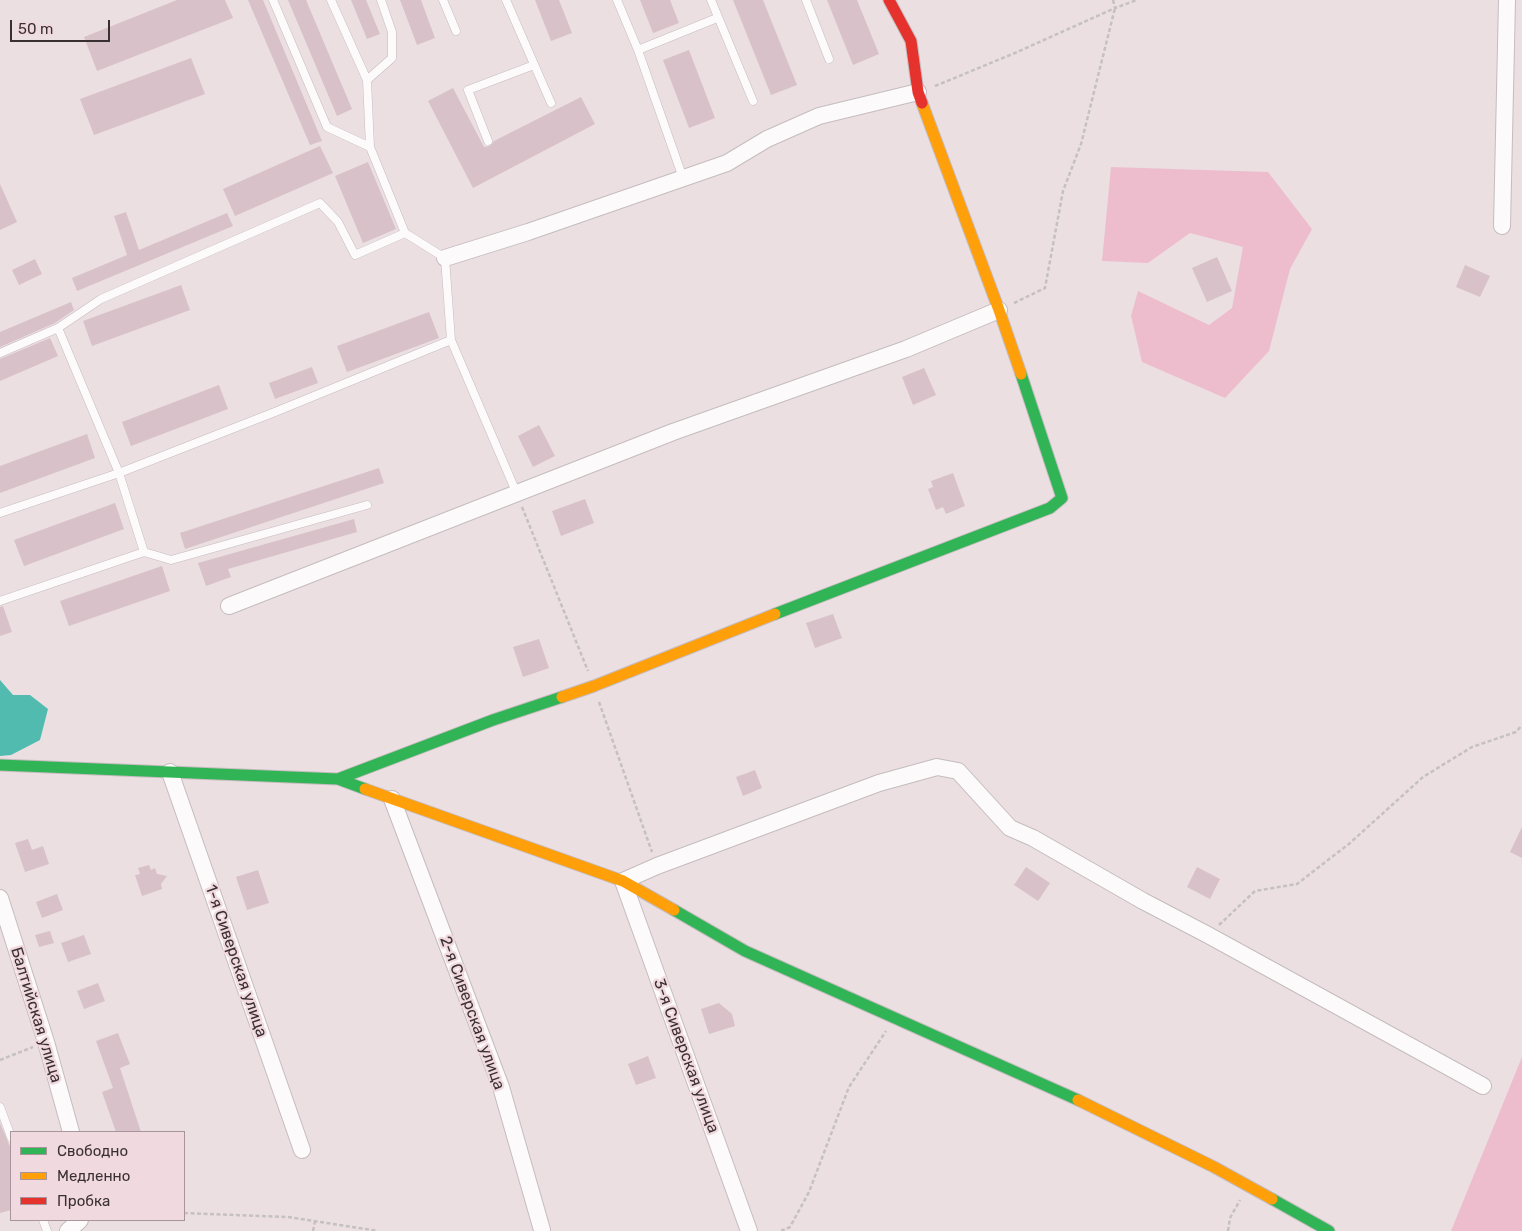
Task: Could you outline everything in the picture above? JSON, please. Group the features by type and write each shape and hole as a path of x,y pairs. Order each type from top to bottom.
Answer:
{"street":[{"path":"338,779 493,720 594,686 1050,508 1062,498 999,310 918,92 911,41 889,0"},
{"path":"1502,226 1507,0"},
{"path":"445,258 528,232 727,164 767,139 819,116 918,92"},
{"path":"229,606 673,432 906,349 999,310"},
{"path":"0,765 338,779 623,881 745,951 1053,1088 1214,1166 1329,1231"},
{"path":"623,881 657,866 879,783 937,767 958,771 1010,828 1033,838 1143,901 1483,1086"},
{"name":"1-я Сиверская улица","path":"170,772 302,1150"},
{"name":"2-я Сиверская улица","path":"392,799 501,1087 542,1230"},
{"name":"3-я Сиверская улица","path":"623,881 749,1231"},
{"name":"Балтийская улица","path":"0,898 46,1042 70,1131"},
{"path":"68,1231 79,1221"}],"lane":[{"path":"273,0 327,127 370,147"},
{"path":"331,0 367,80 370,147 405,233 445,258 451,340 517,494"},
{"path":"367,80 392,58 392,32 381,0"},
{"path":"443,0 456,31"},
{"path":"506,0 551,103"},
{"path":"617,0 638,50 683,178"},
{"path":"711,0 752,100"},
{"path":"806,0 829,59"},
{"path":"638,50 717,18"},
{"path":"488,140 468,90 534,65"},
{"path":"0,353 58,328 100,299 320,203 338,222 355,255 405,233"},
{"path":"58,328 118,473 144,552"},
{"path":"0,512 118,473 451,340"},
{"path":"0,601 144,552 171,560 367,505"},
{"path":"0,1107 10,1134"}],"path":[{"path":"999,310 1045,288 1063,191 1081,144 1115,8 1113,0"},
{"path":"918,92 1015,53 1137,0"},
{"path":"1208,935 1255,891 1297,884 1350,843 1423,777 1472,747 1516,732 1522,725"},
{"path":"782,1231 790,1227 808,1192 849,1087 895,1017"},
{"path":"0,1060 46,1042"},
{"path":"1228,1231 1230,1218 1240,1201 1233,1177"},
{"path":"185,1213 288,1217 378,1231"},
{"path":"313,1231 315,1221"}],"shaded area":[{"path":"1111,167 1268,172 1312,229 1290,269 1269,351 1225,398 1142,362 1131,316 1138,291 1209,325 1232,308 1243,247 1190,233 1148,263 1102,261"},
{"path":"0,680 13,695 30,695 48,709 40,740 11,755 0,756"},
{"path":"1522,1057 1522,1231 1451,1231"}],"building":[{"path":"177,0 225,0 233,18 97,71 84,37"},
{"path":"248,0 263,0 322,141 310,145"},
{"path":"288,0 306,0 352,109 337,116"},
{"path":"351,0 366,0 380,34 367,39"},
{"path":"400,0 421,0 435,38 417,45"},
{"path":"535,0 559,0 572,33 551,41"},
{"path":"640,0 670,0 679,23 653,33"},
{"path":"733,0 763,0 797,85 771,95"},
{"path":"827,0 857,0 879,54 853,65"},
{"path":"689,50 715,118 689,128 663,60"},
{"path":"191,58 205,94 94,135 80,99"},
{"path":"453,88 484,147 490,146 494,141 581,97 595,124 473,188 428,101"},
{"path":"320,146 333,173 235,216 223,189"},
{"path":"368,162 396,229 363,243 335,176"},
{"path":"0,184 17,222 0,230"},
{"path":"126,212 139,250 227,213 233,226 77,291 72,278 127,255 114,216"},
{"path":"1217,257 1232,291 1207,302 1192,268"},
{"path":"35,259 42,274 19,285 12,270"},
{"path":"1465,265 1490,276 1480,297 1456,287"},
{"path":"181,285 190,310 92,346 83,321"},
{"path":"71,302 74,310 55,323 0,347 0,332"},
{"path":"429,312 439,338 347,372 337,346"},
{"path":"50,338 58,356 0,381 0,359"},
{"path":"312,367 318,383 275,399 269,383"},
{"path":"924,368 936,395 913,405 902,377"},
{"path":"219,385 228,409 131,446 122,422"},
{"path":"539,425 555,456 533,467 518,436"},
{"path":"87,434 95,458 0,493 0,466"},
{"path":"379,468 384,483 185,549 180,533"},
{"path":"953,473 965,506 946,514 943,507 936,510 928,489 933,487 931,481"},
{"path":"585,499 594,523 561,536 552,511"},
{"path":"115,503 124,529 24,566 14,540"},
{"path":"354,519 357,532 228,569 231,577 206,586 198,563"},
{"path":"162,566 170,591 69,626 60,601"},
{"path":"3,606 12,632 0,636 0,607"},
{"path":"833,614 842,638 815,648 806,623"},
{"path":"539,639 549,668 523,677 513,647"},
{"path":"755,770 762,788 743,796 736,777"},
{"path":"1522,827 1522,858 1510,852"},
{"path":"28,839 32,850 43,846 49,864 25,872 15,843"},
{"path":"149,865 151,870 155,868 157,874 167,876 161,884 162,889 142,896 135,875 140,874 138,868"},
{"path":"1026,867 1050,883 1038,901 1014,885"},
{"path":"1197,867 1220,879 1210,899 1187,887"},
{"path":"258,870 269,903 247,910 236,877"},
{"path":"57,894 63,910 42,918 36,902"},
{"path":"50,931 54,943 39,947 35,935"},
{"path":"84,935 91,954 68,962 61,943"},
{"path":"98,983 105,1001 84,1009 77,991"},
{"path":"719,1003 732,1014 735,1026 709,1034 701,1009"},
{"path":"118,1033 130,1064 120,1068 141,1131 116,1131 102,1092 113,1088 96,1041"},
{"path":"648,1056 656,1078 636,1085 628,1064"},
{"path":"0,1123 10,1147 10,1210 0,1213"}],"traffic: fast":[{"path":"775,614 1050,508 1062,498 1021,374"},
{"path":"338,779 493,720 562,697"},
{"path":"0,765 338,779 365,789"},
{"path":"674,910 745,951 1078,1100"},
{"path":"1272,1199 1329,1231"}],"traffic: slow":[{"path":"922,103 1021,374"},
{"path":"562,697 775,614"},
{"path":"365,789 623,881 674,910"},
{"path":"1078,1100 1214,1167 1272,1199"}],"traffic: jam":[{"path":"889,0 911,41 918,92 922,103"}]}
